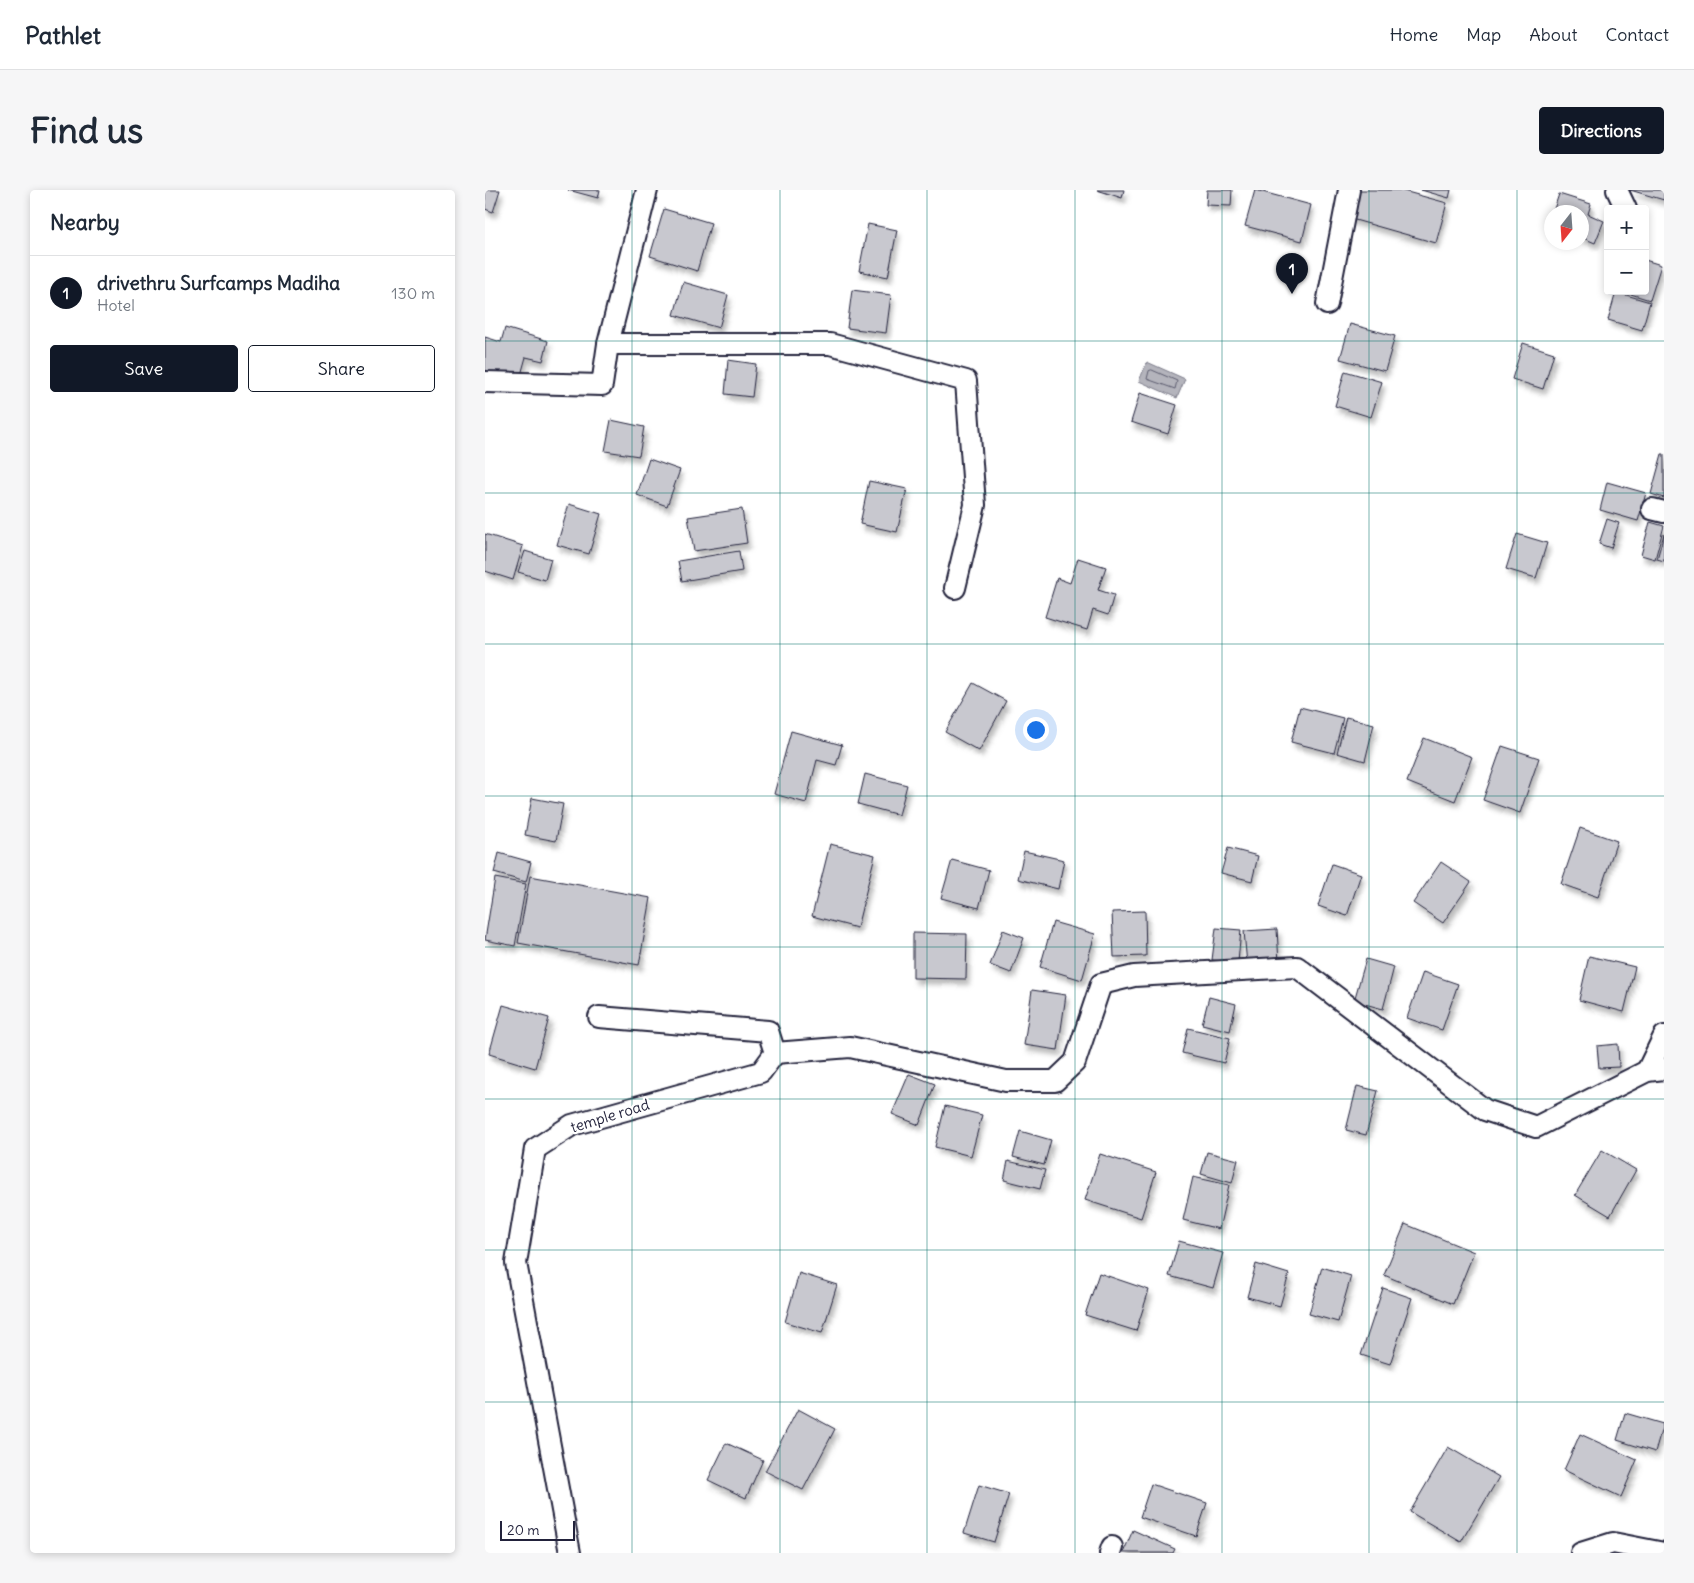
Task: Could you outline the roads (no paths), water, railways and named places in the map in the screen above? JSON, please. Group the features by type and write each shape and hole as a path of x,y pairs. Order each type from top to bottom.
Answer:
{"street":[{"path":"485,382 602,385 608,344 647,190"},
{"path":"1327,304 1349,190"},
{"path":"1617,190 1624,205"},
{"path":"608,344 830,344 966,380 975,505 955,588"},
{"path":"599,1017 767,1031 775,1053 849,1047 1006,1081 1055,1081 1075,1062 1101,984 1134,976 1297,967 1485,1110 1536,1127 1655,1070 1664,1036"},
{"name":"temple road","path":"570,1553 516,1263 535,1149 572,1125 761,1072 775,1053"},
{"path":"1581,1553 1613,1543 1664,1553"}],"water":[{"path":"1147,362 1185,379 1177,398 1139,381"}],"place":[{"name":"drivethru Surfcamps Madiha","path":"1292,294"}]}
